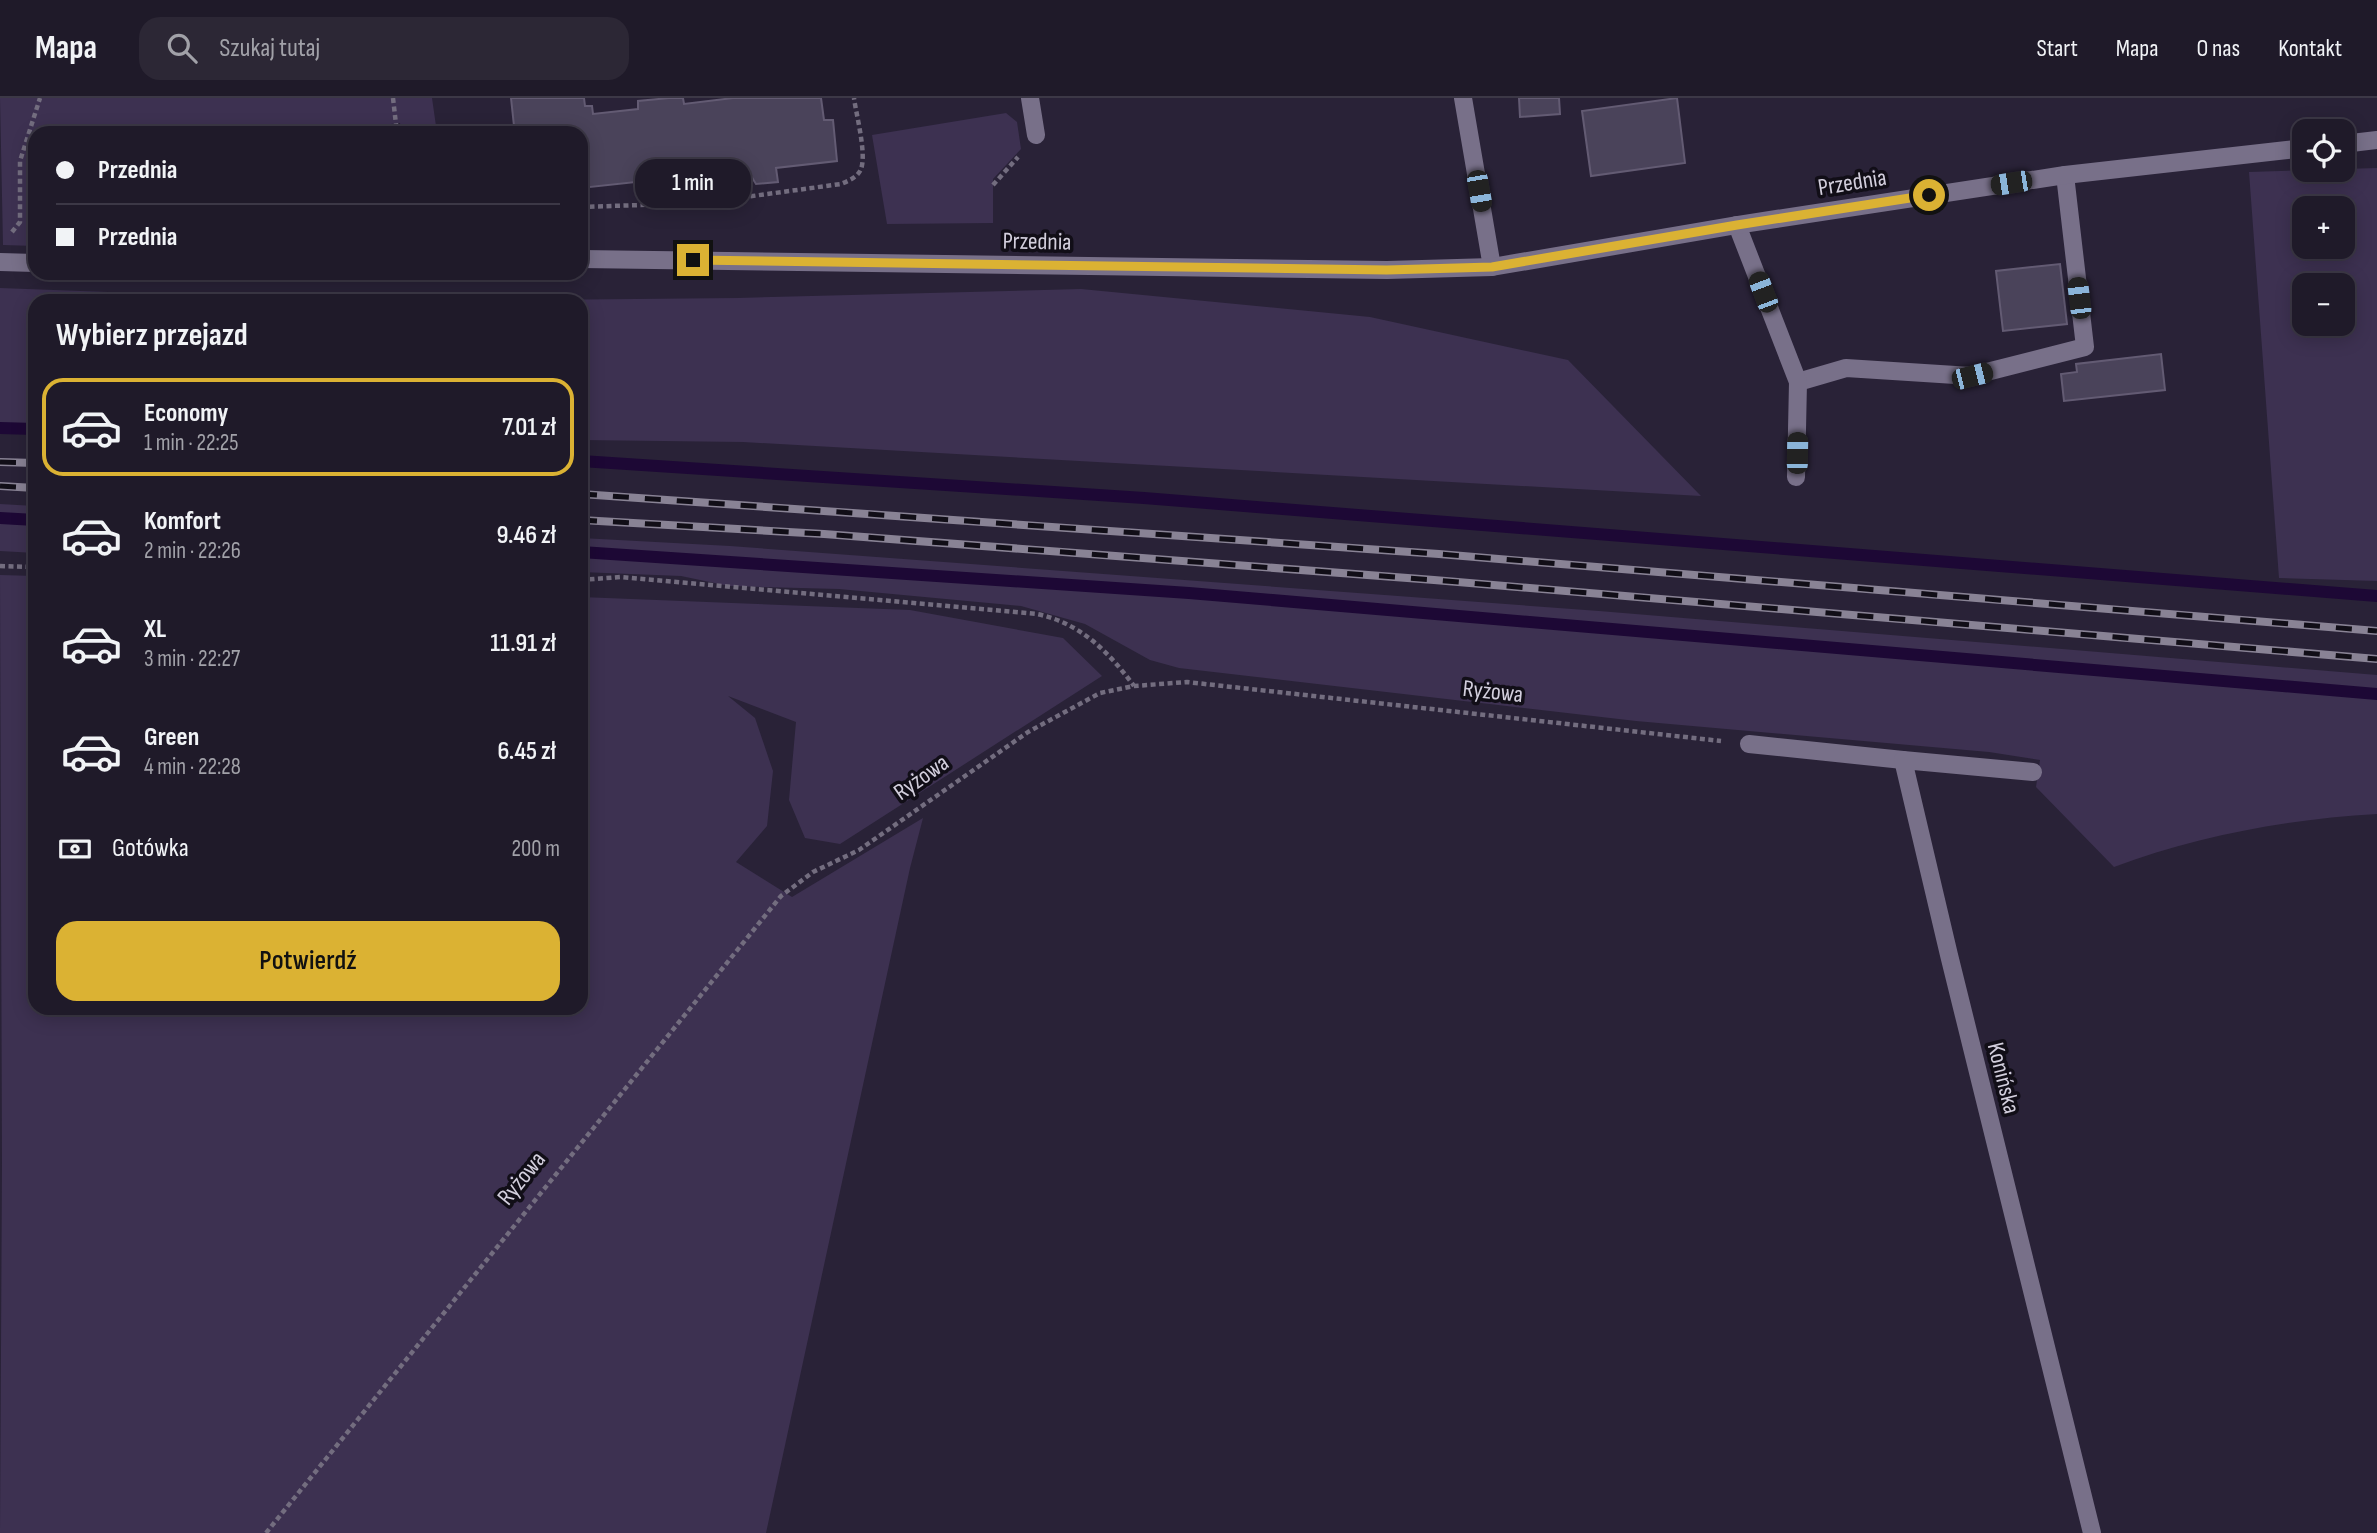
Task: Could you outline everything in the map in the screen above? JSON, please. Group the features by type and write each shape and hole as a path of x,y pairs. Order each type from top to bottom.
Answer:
{"street":[{"path":"1030,98 1037,135"},
{"path":"1463,98 1492,267"},
{"path":"2355,143 2377,140"},
{"name":"Przednia","path":"588,259 1387,270 1492,267 1737,225 2065,175 2292,149"},
{"path":"1798,382 1846,368 1972,376 2085,347 2065,175"},
{"path":"1737,225 1798,382 1796,477"},
{"path":"1,262 28,264"},
{"path":"1749,744 2033,772"},
{"name":"Konińska","path":"1903,760 2092,1533"}],"path":[{"path":"31,126 40,98"},
{"path":"393,98 396,126"},
{"path":"588,207 701,203 841,184 851,180 861,170 863,156 854,98"},
{"path":"1,262 6,240 20,222 20,161 28,136"},
{"path":"0,566 28,567"},
{"path":"588,579 621,577 1037,614 1055,618 1093,639 1112,657 1134,686"},
{"name":"Ryżowa","path":"266,1533 780,896 813,872 859,850 1028,732 1100,693 1134,686 1187,682 1749,744"}],"shaded area":[{"path":"0,98 432,98 436,126 401,126 400,123 391,126 28,126 28,246 3,245"},
{"path":"1006,113 1017,122 1021,149 993,179 993,223 887,224 872,135"},
{"path":"2377,168 2377,581 2279,578 2249,172 2292,171 2292,182 2355,182 2355,169"},
{"path":"0,288 161,294 28,294 28,432 0,431"},
{"path":"1081,289 1370,317 1568,360 1701,496 743,442 588,440 588,300"},
{"path":"0,504 28,506 28,553 0,551"},
{"path":"588,538 730,546 1599,611 2377,675 2377,814 2310,820 2243,831 2178,846 2114,867 2036,787 2040,760 1989,752 1636,721 1179,668 1150,660 1085,624 1021,606 839,589 729,586 681,576 588,572"},
{"path":"0,575 28,576 28,1015 588,1015 588,597 910,610 1063,638 1102,676 840,844 805,838 789,800 796,722 728,696 755,718 773,771 767,826 736,862 792,897 923,818 766,1533 0,1533"}],"building":[{"path":"511,98 584,98 585,106 592,106 593,114 638,109 638,101 669,98 683,98 684,104 733,98 821,98 824,120 833,120 837,161 776,168 778,182 756,184 748,171 681,177 683,192 661,194 654,180 588,187 588,126 514,126"},
{"path":"1519,98 1559,98 1560,114 1520,117"},
{"path":"1677,98 1685,163 1591,176 1582,111"},
{"path":"2060,264 2067,324 2003,331 1996,271"},
{"path":"2161,354 2165,390 2064,401 2061,374 2077,372 2076,364"}],"waterway":[{"path":"0,428 28,429"},
{"path":"588,461 1144,498 2377,596"},
{"path":"0,518 28,520"},
{"path":"588,552 1189,593 2377,694"}],"railway":[{"path":"0,462 28,463"},
{"path":"0,486 28,488"},
{"path":"588,494 1439,554 2377,631"},
{"path":"588,520 824,534 1434,580 2377,659"}],"route":[{"path":"693,260 1387,270 1492,267 1929,195"}]}
